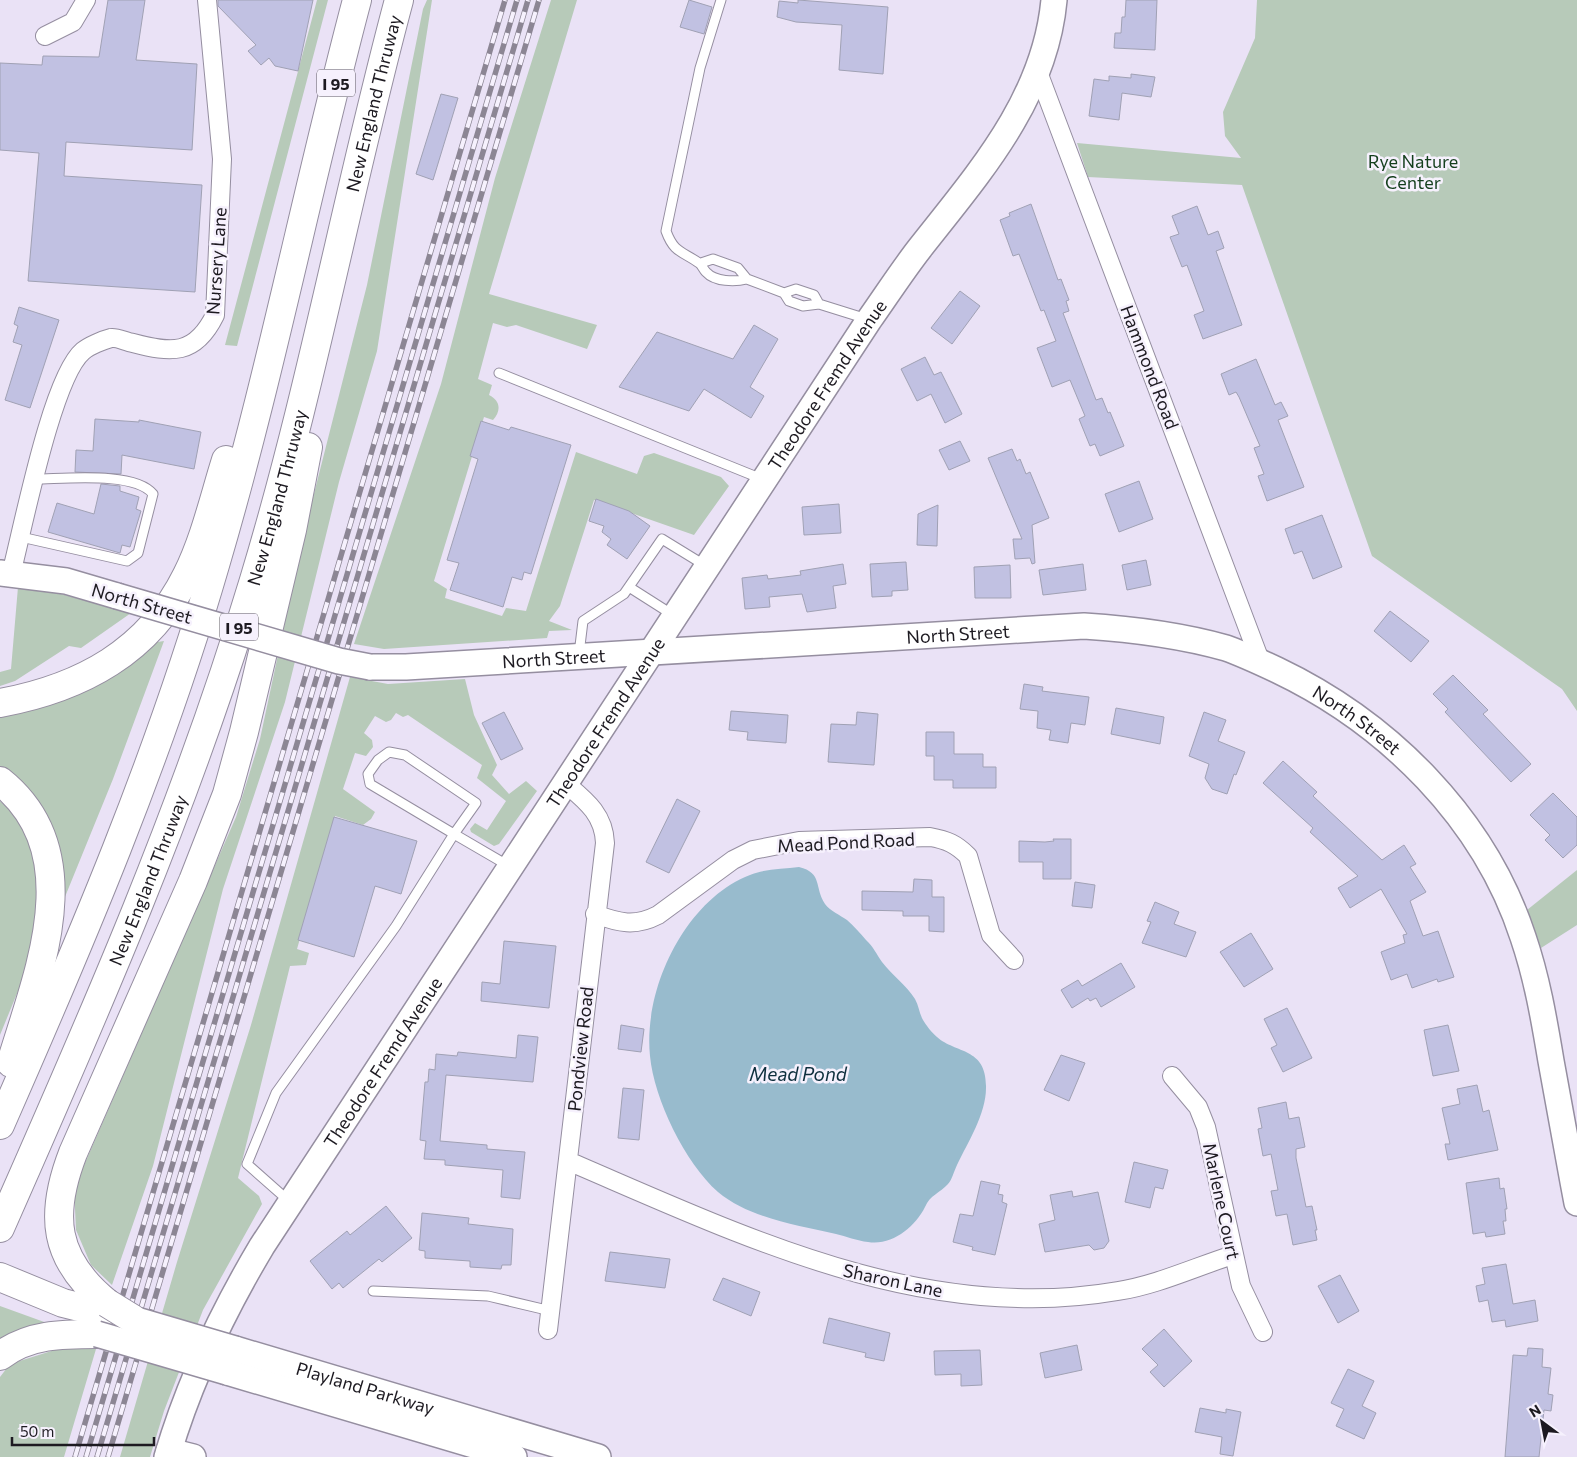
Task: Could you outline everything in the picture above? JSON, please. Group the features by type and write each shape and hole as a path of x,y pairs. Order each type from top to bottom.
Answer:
{"highway":[{"name":"I 95","path":"0,1125 74,957 115,856 150,764 194,635 252,434 357,0"},
{"name":"New England Thruway","path":"0,1228 122,949 166,840 213,708 271,519 325,308 399,0"},
{"path":"0,703 45,694 95,672 143,636 175,597 188,574 205,530 316,166"},
{"path":"102,1317 64,1249 58,1214 62,1184 73,1153 205,852 227,794 244,732 292,530 318,382 325,308"},
{"path":"0,781 19,799 39,830 47,855 51,890 42,958 0,1100"},
{"path":"2,1284 102,1317 133,1319"},
{"path":"0,1356 20,1344 102,1317"}],"street":[{"path":"45,36 73,22 86,0"},
{"name":"Nursery Lane","path":"6,573 21,536 35,479 64,380 73,361 85,349 112,338 163,351 182,349 206,334 215,316 222,159 208,0"},
{"name":"Theodore Fremd Avenue","path":"168,1454 193,1383 220,1319 233,1293 290,1202 869,320 919,250 1000,144 1028,96 1038,72 1051,26 1054,0"},
{"name":"Hammond Road","path":"1038,72 1261,663"},
{"name":"North Street","path":"6,573 66,581 339,661 370,667 406,667 651,653 1046,626 1121,628 1191,640 1227,649 1292,677 1348,711 1390,744 1427,778 1475,840 1510,905 1532,967 1577,1203"},
{"name":"Pondview Road","path":"548,1330 605,830 599,816 590,805 565,783"},
{"name":"Mead Pond Road","path":"596,914 628,924 644,922 658,915 733,860 753,850 773,845 799,841 930,837 946,840 959,847 968,856 991,935 1014,960"},
{"name":"Marlene Court","path":"1172,1076 1198,1107 1206,1127 1241,1286 1263,1332"},
{"name":"Sharon Lane","path":"568,1160 711,1223 790,1254 869,1277 954,1293 1026,1299 1088,1296 1120,1291 1151,1283 1233,1255"},
{"name":"Playland Parkway","path":"102,1317 227,1372 514,1457"},
{"name":"Playland Parkway","path":"133,1319 598,1457"},
{"path":"168,1454 193,1457"}],"lane":[{"path":"721,0 700,68 666,231 671,244 682,254 700,263 707,274 734,282 747,279"},
{"path":"700,263 713,259 738,268 747,279 784,293 796,290 814,295 819,304"},
{"path":"784,293 789,301 803,306 819,304 869,320"},
{"path":"499,372 765,480"},
{"path":"21,536 127,561 138,553 153,494 149,489 136,483 109,479 35,479"},
{"path":"578,657 583,621 624,594 662,539 708,566"},
{"path":"629,587 675,616"},
{"path":"290,1202 247,1164 276,1093 396,926 454,834 476,803 405,755 389,752 378,760 368,774 370,784 454,834 510,867"},
{"path":"373,1291 488,1296 551,1310"}],"green space":[{"path":"317,0 328,0 237,346 225,345"},
{"path":"427,0 432,0 377,351 339,482 285,702 223,889 153,1166 112,1285 91,1265 76,1230 74,1188 236,817 260,739 304,533 367,285 423,9"},
{"path":"551,0 577,0 489,294 597,325 587,349 516,325 507,327 493,323 478,379 492,385 489,395 498,403 498,410 493,420 484,417 434,581 447,589 445,598 502,616 506,608 526,611 576,452 637,474 644,456 654,453 721,477 729,486 694,535 594,500 560,606 549,621 572,630 549,631 547,638 384,649 354,644 441,384 495,178"},
{"name":"Rye Nature Center","path":"1257,0 1577,0 1577,711 1562,689 1372,556 1242,185 1088,177 1077,143 1241,158 1225,136 1223,112 1255,38"},
{"path":"18,587 39,588 131,613 81,648 69,646 15,681 0,686 0,672 11,669"},
{"path":"164,641 113,779 58,914 0,769 0,710 151,643"},
{"path":"350,677 388,684 465,679 474,715 497,765 492,775 509,794 526,781 537,791 499,844 494,846 471,832 470,829 475,823 487,830 506,801 477,778 482,765 408,715 403,717 396,713 391,720 386,722 375,716 364,733 372,740 373,747 366,756 355,753 343,789 375,812 371,819 363,825 335,816 297,949 309,953 306,965 290,966 238,1178 259,1196 262,1204 203,1310 164,1411 150,1457 120,1457 177,1262 251,1025"},
{"path":"0,801 16,815 34,850 38,901 25,974 0,1035"},
{"path":"1577,870 1577,925 1541,948 1527,910"},
{"path":"0,1306 47,1323 15,1333 0,1343"},
{"path":"61,1348 96,1349 64,1457 0,1457 0,1377 10,1364"}],"water":[{"name":"Mead Pond","path":"799,867 812,873 817,881 825,904 855,927 871,945 886,967 912,994 923,1020 931,1031 945,1042 976,1058 985,1075 985,1098 980,1118 951,1180 932,1197 909,1228 902,1234 886,1241 864,1241 790,1224 759,1214 730,1201 706,1180 683,1148 665,1110 653,1073 650,1056 650,1030 654,1003 661,976 673,950 688,926 706,904 727,887 755,873"}],"building":[{"path":"108,0 145,0 136,60 197,64 192,150 66,142 64,176 202,185 195,292 28,281 39,153 0,150 0,63 42,65 43,56 99,57"},
{"path":"218,0 313,0 298,71 275,66 269,58 261,65 248,51 256,45 218,6"},
{"path":"689,0 712,7 704,34 680,27"},
{"path":"798,0 888,7 883,74 839,70 842,25 796,22 777,17 779,1 798,3"},
{"path":"1126,0 1157,0 1155,50 1114,48 1115,33 1121,33 1122,17 1125,17"},
{"path":"1131,74 1155,77 1151,97 1122,93 1119,120 1089,116 1094,79 1109,81 1109,76 1131,78"},
{"path":"441,94 458,98 433,180 416,174"},
{"path":"1031,204 1058,280 1061,279 1069,300 1066,301 1069,311 1063,313 1096,400 1102,398 1124,446 1100,456 1095,444 1090,446 1079,419 1085,416 1070,380 1052,387 1037,348 1056,341 1044,310 1041,311 1019,254 1013,256 1000,220 1010,216 1009,213"},
{"path":"1197,206 1208,235 1218,231 1224,248 1216,251 1242,325 1203,339 1194,315 1204,311 1187,265 1182,267 1170,237 1179,234 1172,216"},
{"path":"960,291 980,306 952,344 931,328"},
{"path":"19,307 59,320 30,408 5,400 22,345 13,342 18,326 14,324"},
{"path":"754,325 778,339 750,387 764,396 751,418 704,389 689,411 619,387 657,332 733,359"},
{"path":"925,357 934,375 941,372 962,414 945,423 931,394 917,401 901,369"},
{"path":"1256,359 1275,405 1281,402 1288,416 1278,420 1304,487 1267,501 1258,476 1264,474 1254,448 1260,446 1239,397 1236,392 1229,395 1221,374"},
{"path":"95,419 139,422 139,420 201,432 194,469 122,455 121,474 75,472 76,450 93,451"},
{"path":"481,421 509,430 511,427 571,445 531,574 524,572 522,580 512,577 503,607 450,590 459,563 447,560 478,459 470,456"},
{"path":"960,441 970,461 949,470 939,450"},
{"path":"1012,449 1017,461 1020,459 1026,474 1030,472 1049,518 1032,525 1035,563 1032,564 1030,558 1015,559 1013,539 1022,539 988,458"},
{"path":"1139,481 1153,519 1119,532 1105,494"},
{"path":"101,484 120,486 120,491 139,497 136,509 141,511 130,547 122,545 120,553 48,532 57,503 94,514"},
{"path":"596,499 629,511 650,526 627,559 607,545 611,539 602,532 604,526 589,521"},
{"path":"839,504 841,533 804,535 802,507"},
{"path":"938,505 937,546 917,545 918,514"},
{"path":"1322,515 1342,567 1313,579 1302,551 1294,554 1285,529"},
{"path":"1146,560 1151,585 1127,590 1122,565"},
{"path":"906,562 908,590 892,591 892,596 872,597 870,564"},
{"path":"843,564 846,584 833,586 836,608 807,612 802,594 769,597 770,607 745,609 742,578 767,575 768,579 801,575 800,571"},
{"path":"1083,564 1086,590 1043,595 1039,570"},
{"path":"1010,565 1011,598 975,598 974,567"},
{"path":"1390,611 1429,641 1411,662 1374,631"},
{"path":"1453,675 1488,710 1483,714 1531,764 1511,782 1445,712 1448,709 1433,694"},
{"path":"1024,684 1043,687 1042,691 1089,697 1085,725 1071,723 1068,743 1049,740 1051,730 1037,728 1038,711 1020,709"},
{"path":"1116,708 1164,717 1160,744 1111,734"},
{"path":"731,711 788,715 786,743 747,740 748,732 729,730"},
{"path":"504,712 523,749 501,760 482,723"},
{"path":"857,712 878,714 874,765 828,762 831,724 856,725"},
{"path":"1204,712 1226,720 1218,741 1245,752 1227,794 1212,789 1205,778 1209,764 1189,756"},
{"path":"926,732 954,732 954,754 983,754 983,767 996,767 996,788 953,788 953,780 934,780 934,756 926,756"},
{"path":"1283,761 1317,792 1313,796 1382,860 1404,845 1416,864 1410,867 1426,892 1410,901 1423,936 1438,931 1454,977 1438,982 1437,979 1412,988 1407,974 1391,980 1381,952 1405,943 1403,935 1407,934 1381,889 1350,908 1338,888 1358,876 1310,832 1313,828 1263,783"},
{"path":"1553,793 1577,817 1577,845 1563,858 1545,840 1550,835 1530,815"},
{"path":"677,799 700,811 669,873 646,862"},
{"path":"334,817 417,841 401,894 375,886 354,957 298,940"},
{"path":"1053,839 1071,839 1071,879 1043,879 1043,862 1019,862 1019,841 1045,842 1054,841"},
{"path":"914,879 932,880 932,897 944,897 944,932 929,931 929,916 903,916 903,911 862,910 862,891 913,892"},
{"path":"1075,882 1095,885 1092,908 1072,906"},
{"path":"1155,902 1179,912 1174,924 1196,932 1186,957 1142,943 1151,922 1147,921"},
{"path":"1251,933 1273,969 1244,987 1220,952"},
{"path":"504,941 556,946 549,1008 481,1001 482,982 500,984"},
{"path":"1121,963 1135,987 1101,1007 1096,998 1090,1001 1088,998 1072,1008 1061,990 1078,980 1082,986"},
{"path":"1287,1008 1312,1058 1283,1072 1271,1048 1277,1045 1264,1019"},
{"path":"621,1025 644,1029 641,1052 618,1049"},
{"path":"1448,1025 1459,1071 1433,1076 1424,1030"},
{"path":"518,1035 538,1037 533,1082 446,1075 440,1141 487,1145 487,1149 525,1152 520,1199 501,1197 503,1170 445,1165 445,1160 424,1159 426,1141 420,1140 425,1082 428,1082 429,1069 435,1070 436,1054 457,1056 458,1052 516,1058"},
{"path":"1061,1055 1085,1063 1069,1101 1044,1090"},
{"path":"1477,1085 1483,1112 1489,1110 1498,1150 1448,1160 1445,1144 1450,1144 1442,1108 1460,1104 1457,1089"},
{"path":"623,1088 644,1090 639,1140 618,1138"},
{"path":"1286,1102 1289,1119 1299,1117 1305,1147 1296,1149 1296,1158 1306,1207 1312,1206 1317,1230 1315,1230 1317,1240 1293,1245 1287,1214 1276,1216 1271,1191 1278,1190 1271,1154 1263,1156 1258,1129 1262,1128 1258,1108"},
{"path":"1134,1162 1168,1170 1163,1189 1155,1187 1150,1208 1125,1202"},
{"path":"1499,1178 1500,1189 1504,1188 1507,1209 1505,1209 1506,1221 1503,1221 1505,1234 1486,1237 1485,1232 1473,1234 1466,1183"},
{"path":"981,1181 1000,1185 998,1194 1003,1195 1002,1202 1007,1204 995,1255 972,1250 973,1247 953,1242 960,1214 973,1216"},
{"path":"1072,1191 1073,1197 1098,1192 1109,1241 1104,1248 1094,1250 1089,1245 1045,1252 1039,1224 1055,1220 1050,1195"},
{"path":"386,1206 412,1238 382,1262 379,1259 343,1288 339,1283 332,1289 310,1261 347,1231 350,1235"},
{"path":"422,1213 469,1218 468,1224 513,1229 511,1265 502,1265 501,1269 470,1267 470,1261 425,1258 425,1251 419,1250"},
{"path":"610,1252 670,1259 665,1288 605,1281"},
{"path":"1506,1264 1513,1304 1535,1300 1538,1321 1506,1327 1505,1320 1492,1322 1488,1300 1479,1302 1476,1286 1485,1284 1482,1268"},
{"path":"1340,1275 1359,1311 1338,1323 1318,1286"},
{"path":"723,1278 760,1292 751,1316 713,1300"},
{"path":"829,1318 890,1333 884,1361 865,1357 866,1353 823,1343"},
{"path":"1164,1329 1192,1361 1164,1387 1150,1372 1158,1365 1142,1349"},
{"path":"1077,1345 1082,1370 1045,1378 1040,1353"},
{"path":"1528,1348 1543,1349 1542,1367 1551,1368 1548,1394 1553,1395 1551,1411 1544,1410 1539,1457 1505,1457 1513,1355 1527,1356"},
{"path":"980,1350 982,1385 961,1386 961,1374 935,1375 934,1351"},
{"path":"1348,1369 1374,1381 1362,1406 1376,1413 1364,1439 1336,1426 1344,1409 1331,1403"},
{"path":"1200,1408 1226,1413 1226,1409 1241,1412 1233,1456 1220,1454 1222,1437 1195,1432"}],"railway":[{"path":"75,1457 505,0"},
{"path":"86,1457 517,0"},
{"path":"97,1457 528,0"},
{"path":"108,1457 539,0"}]}
